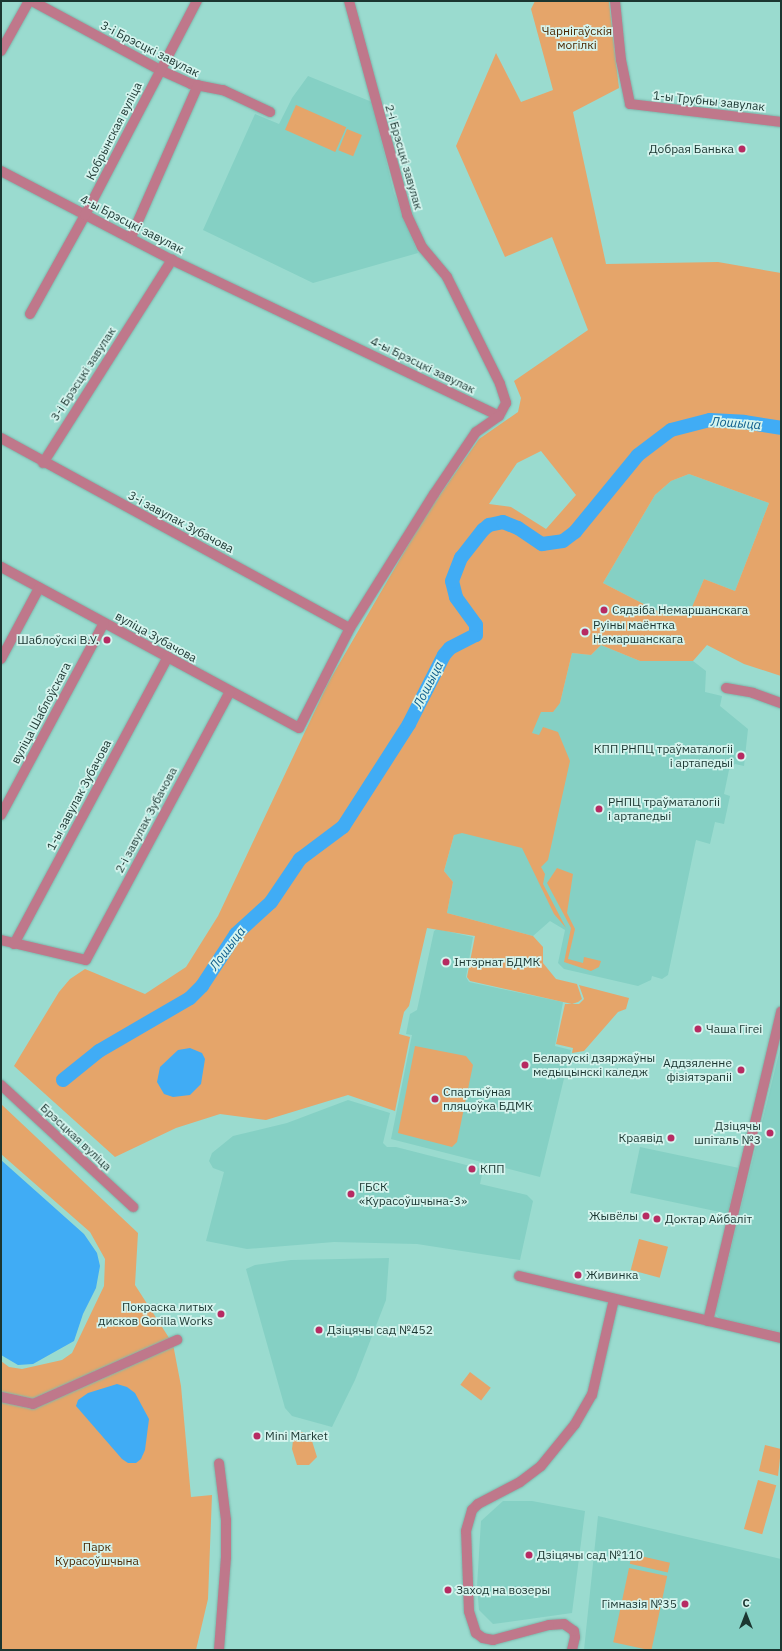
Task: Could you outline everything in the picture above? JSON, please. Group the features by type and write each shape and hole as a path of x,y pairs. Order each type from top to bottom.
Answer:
{"street":[{"path":"1,52 29,1"},
{"name":"3-і Брэсцкі завулак","path":"32,1 160,70 198,85 131,237"},
{"name":"Кобрынская вуліца","path":"30,314 86,215 197,1"},
{"name":"2-і Брэсцкі завулак","path":"349,1 406,215 422,247 448,277 500,384 506,403 499,416"},
{"name":"1-ы Трубны завулак","path":"615,1 630,104 634,106 781,122"},
{"path":"198,85 223,90 270,112"},
{"name":"4-ы Брэсцкі завулак","path":"1,171 131,237 172,260 499,416"},
{"name":"3-і Брэсцкі завулак","path":"43,463 172,260"},
{"path":"350,628 430,500 476,432 499,416"},
{"name":"3-і завулак Зубачова","path":"1,438 43,463 350,628"},
{"name":"вуліца Зубачова","path":"1,567 299,728 350,628"},
{"path":"1,659 39,588"},
{"name":"вуліца Шаблоўскага","path":"1,815 104,623"},
{"name":"1-ы завулак Зубачова","path":"14,944 168,657"},
{"path":"726,688 753,693 781,703"},
{"name":"2-і завулак Зубачова","path":"14,944 86,960 230,692"},
{"path":"1,940 14,944"},
{"path":"708,1321 781,1011"},
{"name":"Брэсцкая вуліца","path":"1,1085 134,1207"},
{"path":"519,1276 781,1338"},
{"path":"572,1650 576,1637 574,1632 564,1624 549,1625 494,1640 483,1638 476,1633 469,1611 466,1530 472,1510 478,1504 520,1482 541,1466 575,1424 592,1395 614,1299"},
{"path":"1,1397 33,1404 177,1340"},
{"path":"219,1463 226,1520 226,1557 219,1650"}],"shaded area":[{"path":"308,76 372,102 394,193 418,253 313,283 203,230 255,114 279,124 292,98"},
{"path":"689,474 769,503 735,591 704,579 689,615 667,616 603,583 655,495 671,481"},
{"name":"РНПЦ траўматалогіі і артапедыі","path":"601,645 640,661 693,661 706,671 705,692 722,696 720,706 748,729 744,766 735,764 729,770 724,794 730,796 724,824 715,822 710,844 696,840 668,975 662,979 652,976 651,980 638,986 564,969 558,963 565,930 550,921 533,936 447,913 453,882 444,871 454,835 512,711 560,703 572,653 591,655"},
{"path":"437,929 473,937 466,977 469,982 563,1002 555,1046 571,1050 540,1177 391,1139 412,1035 406,1034 410,1014 417,1010 434,931"},
{"name":"Дзіцячы шпіталь №3","path":"781,1045 781,1332 720,1319 715,1313"},
{"path":"348,1100 390,1113 383,1143 387,1147 396,1147 478,1168 483,1170 480,1184 527,1195 533,1201 520,1260 417,1244 334,1242 247,1249 206,1241 224,1172 213,1168 209,1161 212,1153 233,1136 287,1123"},
{"path":"640,1147 738,1168 728,1214 630,1193"},
{"name":"Дзіцячы сад №452","path":"389,1258 386,1300 355,1380 332,1427 292,1416 285,1408 246,1269 255,1265 291,1260"},
{"name":"Дзіцячы сад №110","path":"503,1501 532,1501 585,1511 572,1613 493,1624 479,1610 477,1586 481,1521"},
{"name":"Гімназія №35","path":"598,1516 781,1559 781,1650 584,1650"}],"green space":[{"name":"Чарнігаўскія могілкі","path":"535,1 609,1 619,88 573,112 606,264 718,262 781,273 781,676 744,664 707,645 693,661 640,661 601,645 591,655 572,653 560,703 553,712 541,712 532,733 539,735 543,727 558,732 570,761 548,860 541,867 545,874 543,884 566,928 554,914 522,848 462,833 454,835 444,871 453,882 447,913 533,936 543,947 543,963 556,979 577,984 582,999 578,1002 572,1004 470,981 467,977 475,936 427,928 409,1006 404,1012 399,1034 410,1037 395,1111 348,1095 266,1120 220,1114 176,1128 115,1157 14,1066 59,992 70,979 85,969 145,994 186,967 218,916 328,683 425,516 479,439 518,412 521,398 514,381 588,330 552,237 505,257 456,146 496,53 521,102 553,90 531,9","holes":["541,451 576,495 546,529 511,507 489,504 517,463","689,474 769,503 735,591 704,579 689,614 667,616 603,583 655,495 671,481"]},
{"path":"296,105 346,127 335,152 285,130"},
{"path":"347,129 362,135 353,156 338,150"},
{"path":"557,868 573,874 567,913 575,929 568,959 583,963 584,957 601,961 599,967 591,971 564,962 571,928 547,883"},
{"path":"579,985 629,998 626,1009 618,1012 584,1051 572,1053 573,1048 556,1044 565,1004 579,1004 584,999"},
{"name":"Спартыўная пляцоўка БДМК","path":"415,1046 466,1056 473,1065 457,1142 452,1147 398,1133"},
{"name":"Парк Курасоўшчына","path":"1,1104 138,1233 135,1285 173,1344 181,1386 191,1497 212,1495 208,1599 196,1650 1,1650 1,1361 9,1367 22,1369 62,1360 72,1353 104,1286 105,1259 90,1232 1,1154"},
{"path":"639,1239 668,1247 660,1278 631,1270"},
{"path":"470,1372 491,1388 481,1400 460,1385"},
{"path":"294,1432 303,1432 312,1441 317,1457 309,1465 297,1465 292,1449"},
{"path":"765,1445 781,1449 778,1476 759,1471"},
{"path":"758,1480 776,1485 762,1534 744,1529"},
{"path":"632,1554 670,1563 668,1573 630,1564"},
{"path":"629,1568 667,1576 651,1650 613,1642"}],"water":[{"path":"190,1048 202,1053 205,1059 201,1084 190,1095 173,1097 164,1094 157,1082 160,1067 178,1050"},
{"path":"1,1160 84,1234 97,1253 100,1266 96,1288 83,1314 74,1341 33,1364 18,1365 1,1355"},
{"path":"117,1384 127,1387 135,1393 149,1419 145,1450 141,1459 136,1463 128,1463 122,1459 76,1406 78,1400 88,1393"}],"waterway":[{"name":"Лошыца","path":"63,1080 99,1051 190,998 202,986 236,934 271,902 300,859 343,827 409,724 444,655 450,648 476,635 476,625 456,597 452,581 461,558 483,530 489,525 503,522 518,528 542,544 563,541 575,532 638,455 671,430 710,420 744,422 781,428"}],"place":[{"name":"Добрая Банька","path":"742,149"},
{"name":"Сядзіба Немаршанскага","path":"604,610"},
{"name":"Руіны маёнтка Немаршанскага","path":"585,632"},
{"name":"Шаблоўскі В.У.","path":"107,640"},
{"name":"КПП РНПЦ траўматалогіі і артапедыі","path":"741,756"},
{"name":"РНПЦ траўматалогіі і артапедыі","path":"599,809"},
{"name":"Інтэрнат БДМК","path":"446,962"},
{"name":"Чаша Гігеі","path":"698,1029"},
{"name":"Беларускі дзяржаўны медыцынскі каледж","path":"525,1065"},
{"name":"Аддзяленне фізіятэрапіі","path":"741,1070"},
{"name":"Спартыўная пляцоўка БДМК","path":"435,1099"},
{"name":"Дзіцячы шпіталь №3","path":"770,1133"},
{"name":"Краявід","path":"671,1138"},
{"name":"КПП","path":"472,1169"},
{"name":"ГБСК «Курасоўшчына-3»","path":"351,1194"},
{"name":"Жывёлы","path":"646,1216"},
{"name":"Доктар Айбаліт","path":"657,1219"},
{"name":"Живинка","path":"578,1275"},
{"name":"Покраска литых дисков Gorilla Works","path":"221,1314"},
{"name":"Дзіцячы сад №452","path":"319,1330"},
{"name":"Mini Market","path":"257,1436"},
{"name":"Дзіцячы сад №110","path":"529,1555"},
{"name":"Заход на возеры","path":"448,1590"},
{"name":"Гімназія №35","path":"685,1604"}]}
